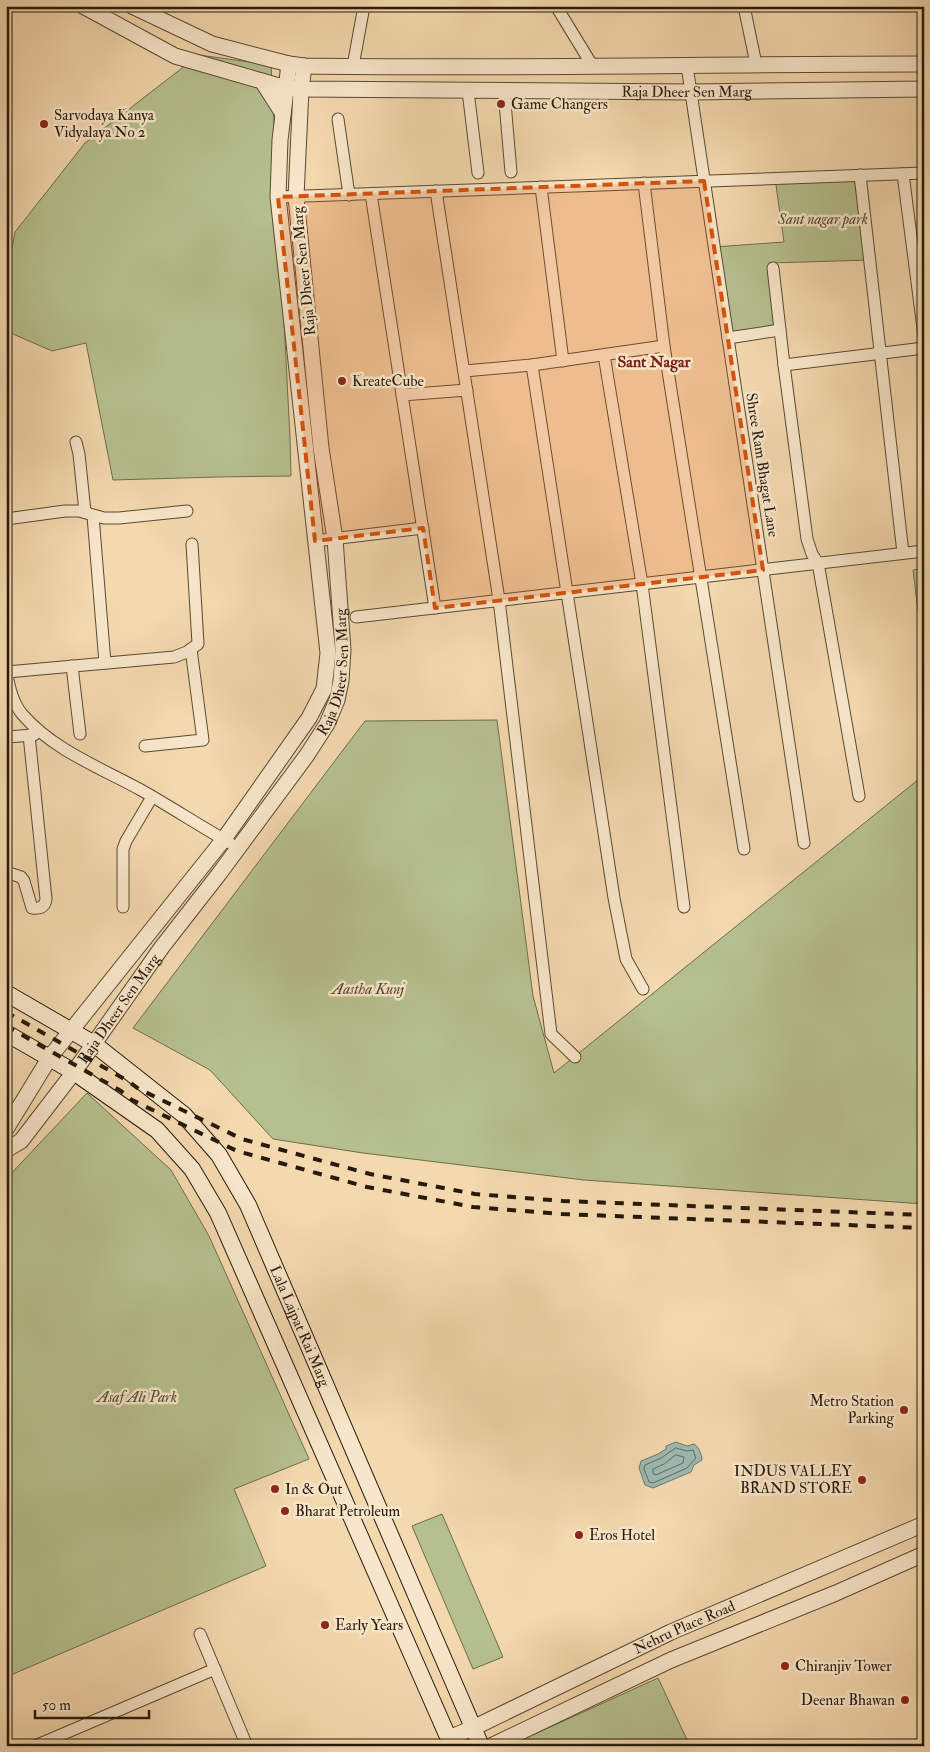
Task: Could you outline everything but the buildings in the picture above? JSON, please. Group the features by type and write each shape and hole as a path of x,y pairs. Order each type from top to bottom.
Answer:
{"main road":[{"name":"Lala Lajpat Rai Marg","path":"6,993 94,1044 184,1115 219,1156 248,1205 481,1746"},
{"name":"Lala Lajpat Rai Marg","path":"6,1033 74,1072 157,1130 192,1169 218,1213 451,1742"}],"street":[{"name":"Raja Dheer Sen Marg","path":"83,6 175,56 293,89 691,92 924,89"},
{"name":"Raja Dheer Sen Marg","path":"132,6 212,44 296,65 687,66 924,64"},
{"path":"353,66 364,6"},
{"path":"556,6 592,65"},
{"path":"744,6 756,64"},
{"name":"Raja Dheer Sen Marg","path":"6,1129 50,1057 71,1029 224,839 309,718 324,689 328,653 278,198 283,114 293,89 296,65"},
{"name":"Shree Ram Bhagat Lane","path":"687,66 804,843"},
{"path":"262,81 283,114"},
{"name":"Raja Dheer Sen Marg","path":"6,1150 21,1141 74,1072 162,947 307,755 327,724 338,700 343,650 335,539 320,448 296,197 300,117 293,89"},
{"path":"300,117 320,90"},
{"path":"468,90 478,173"},
{"path":"504,91 511,172"},
{"path":"338,119 349,195"},
{"path":"278,198 924,173"},
{"path":"903,174 924,336"},
{"path":"860,175 903,553"},
{"path":"644,183 664,346 744,849"},
{"path":"541,187 562,360"},
{"path":"436,191 499,600 551,1034 575,1057"},
{"path":"371,194 436,608"},
{"path":"773,268 807,539 812,554 818,563 859,796"},
{"path":"728,338 780,330"},
{"path":"464,371 532,365 664,346"},
{"path":"784,365 924,348"},
{"path":"604,355 642,584 684,907"},
{"path":"532,365 614,898 626,959 643,989"},
{"path":"402,395 467,390"},
{"path":"76,442 89,514 105,663"},
{"path":"6,519 65,511 79,511 119,518 188,511"},
{"path":"315,541 422,528"},
{"path":"7,672 174,657 191,649 198,644 192,544"},
{"path":"356,617 924,551"},
{"path":"145,746 203,740 191,649"},
{"path":"72,666 80,734"},
{"path":"6,668 8,685 20,712 42,734 238,848"},
{"path":"6,737 42,734"},
{"path":"6,872 24,881 32,908 42,907 45,904 46,898 29,736"},
{"path":"123,907 123,849 152,797"},
{"name":"Nehru Place Road","path":"451,1742 473,1728 670,1632 924,1524"},
{"name":"Nehru Place Road","path":"491,1746 670,1660 836,1593 924,1554"},
{"path":"200,1634 247,1746"},
{"path":"35,1746 215,1670"}],"highlighted area":[{"path":"704,181 763,570 435,608 423,528 315,541 278,197"}],"green space":[{"path":"199,55 271,65 291,476 113,480 86,343 52,351 6,331 6,282 15,232 85,143"},
{"name":"Sant nagar park","path":"860,175 870,260 771,263 775,330 728,338 714,247 784,242 775,178"},
{"path":"924,568 924,660 913,570"},
{"name":"Aastha Kunj","path":"497,720 533,996 554,1073 924,775 924,1204 584,1180 363,1153 273,1139 210,1070 133,1028 365,721"},
{"name":"Asaf Ali Park","path":"87,1093 171,1170 209,1236 309,1459 234,1489 266,1566 6,1677 6,1179"},
{"path":"442,1514 503,1657 473,1669 412,1526"},
{"path":"658,1678 690,1746 516,1746 515,1743"}],"water":[{"path":"676,1442 687,1446 694,1444 700,1451 702,1460 694,1465 691,1472 653,1488 645,1485 639,1468 641,1461 658,1454 666,1449 666,1446"}],"railway":[{"path":"6,1012 139,1089 242,1139 370,1174 475,1194 563,1201 924,1215"},
{"path":"6,1026 121,1091 132,1100 237,1151 367,1187 473,1207 562,1214 924,1228"}],"place":[{"name":"Game Changers","path":"501,104"},
{"name":"Sarvodaya Kanya Vidyalaya No 2","path":"44,124"},
{"name":"KreateCube","path":"342,381"},
{"name":"Metro Station Parking","path":"904,1410"},
{"name":"INDUS VALLEY BRAND STORE","path":"862,1480"},
{"name":"In & Out","path":"275,1489"},
{"name":"Bharat Petroleum","path":"285,1511"},
{"name":"Eros Hotel","path":"579,1535"},
{"name":"Early Years","path":"325,1625"},
{"name":"Chiranjiv Tower","path":"785,1666"},
{"name":"Deenar Bhawan","path":"905,1700"}],"district":[{"name":"Sant Nagar","path":"654,362"}]}
